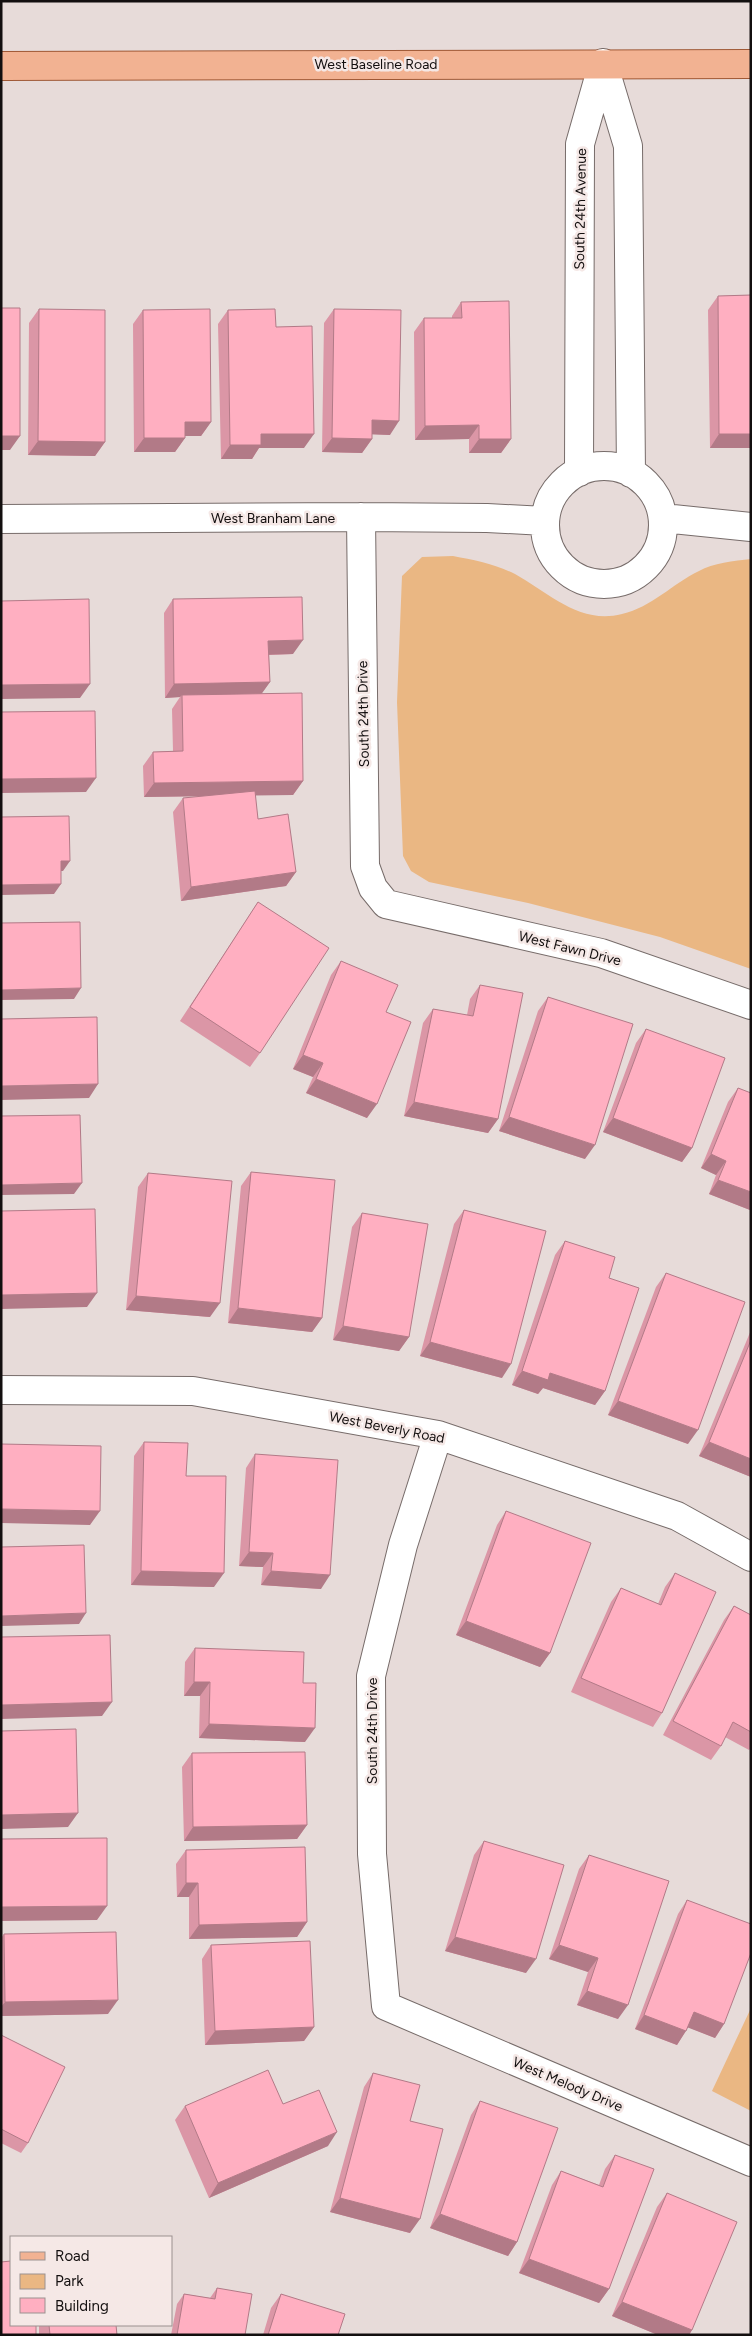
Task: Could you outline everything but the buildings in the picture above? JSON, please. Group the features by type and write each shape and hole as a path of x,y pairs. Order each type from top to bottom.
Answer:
{"main road":[{"name":"West Baseline Road","path":"1,66 751,64"}],"street":[{"name":"South 24th Avenue","path":"579,472 580,144 603,64"},
{"path":"603,64 628,146 631,473"},
{"path":"605,466 631,473 647,484 658,500 663,518 662,538 655,556 642,571 625,581 605,585 585,582 568,572 554,558 546,540 545,521 548,505 555,491 566,480 579,472 605,466"},
{"name":"South 24th Drive","path":"361,518 365,866 373,888 386,904"},
{"name":"West Branham Lane","path":"1,519 487,518 545,521"},
{"path":"663,518 751,527"},
{"name":"West Fawn Drive","path":"386,904 601,953 751,1005"},
{"name":"West Beverly Road","path":"1,1390 193,1391 438,1435 677,1516 751,1557"},
{"name":"South 24th Drive","path":"386,2006 372,1854 371,1676 403,1545 438,1435"},
{"name":"West Melody Drive","path":"386,2006 751,2162"}],"green space":[{"path":"453,556 500,568 515,574 553,598 579,611 592,615 607,616 633,611 705,568 751,559 751,969 660,937 528,903 429,882 411,871 403,856 397,702 402,576 422,557"},
{"path":"751,2008 751,2111 712,2091"}]}
